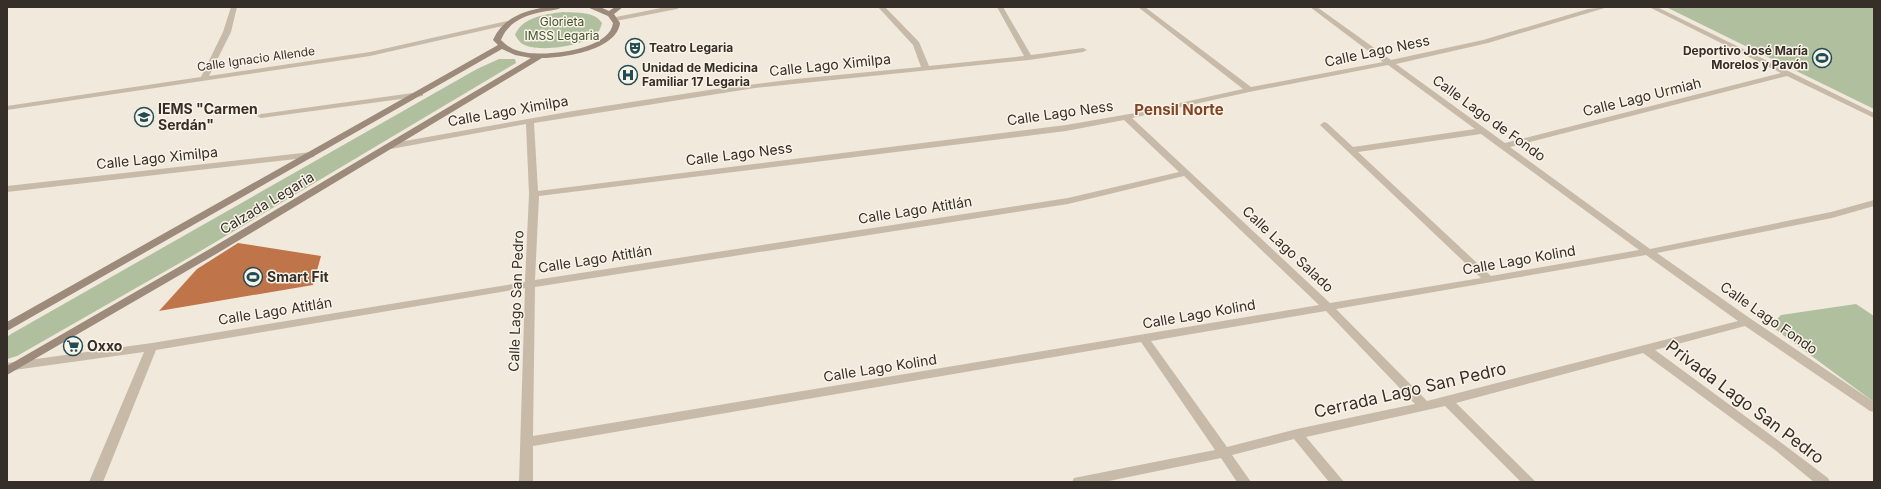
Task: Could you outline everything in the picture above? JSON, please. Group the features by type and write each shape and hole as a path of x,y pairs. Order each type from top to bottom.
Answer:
{"main road":[{"path":"559,7 533,12 507,23 499,32 497,40 501,47 517,54 540,56 576,51 592,46 605,40 614,32 617,25 616,18 610,13 590,7"},
{"path":"610,13 620,7"},
{"name":"Calzada Legaria","path":"7,327 501,47"},
{"name":"Calzada Legaria","path":"10,368 391,146 540,56"}],"street":[{"path":"204,78 227,32 234,7"},
{"path":"616,18 677,7"},
{"path":"881,7 916,44 926,69"},
{"path":"1000,7 1029,58"},
{"path":"1141,7 1250,90"},
{"name":"Calle Lago de Fondo","path":"1313,7 1392,63 1482,131 1648,252"},
{"name":"Calle Lago Ness","path":"534,194 1066,128 1127,118 1250,90 1392,63 1471,45 1545,22 1605,7"},
{"path":"1652,7 1874,116"},
{"name":"Calle Ignacio Allende","path":"7,108 370,54 507,23"},
{"name":"Calle Lago Ximilpa","path":"391,146 644,102 756,86 1029,58 1083,50"},
{"name":"Calle Lago Urmiah","path":"1503,146 1788,74"},
{"path":"261,116 420,94"},
{"name":"Calle Lago Salado","path":"1127,118 1328,307 1425,406"},
{"name":"Calle Lago San Pedro","path":"526,482 530,284 534,194 530,121"},
{"path":"1324,126 1352,150 1489,280"},
{"path":"1352,150 1482,131"},
{"name":"Calle Lago Ximilpa","path":"7,189 311,155"},
{"name":"Calle Lago Atitlán","path":"10,368 152,347 530,284 1068,201 1186,173"},
{"name":"Calle Lago Kolind","path":"528,442 1144,339 1648,252 1832,215 1874,203"},
{"name":"Calle Lago Fondo","path":"1648,252 1747,322 1874,408"},
{"name":"Cerrada Lago San Pedro","path":"1079,482 1099,480 1223,453 1297,434 1447,401 1747,322"},
{"path":"1144,339 1244,482"},
{"path":"96,482 152,347"},
{"name":"Privada Lago San Pedro","path":"1645,349 1780,447 1824,482"},
{"path":"1447,401 1529,482"},
{"path":"1297,434 1337,482"}],"green space":[{"name":"Deportivo José María Morelos y Pavón","path":"1666,7 1874,7 1874,109"},
{"name":"Glorieta IMSS Legaria","path":"563,12 585,13 594,16 602,23 600,29 592,37 573,45 549,48 528,46 521,43 515,35 518,29 529,20 543,15"},
{"path":"499,59 515,59 516,63 192,256 17,356 7,359 7,337 11,334 477,69"},
{"path":"1856,304 1874,316 1874,402 1771,326 1781,315"}],"building":[{"name":"Smart Fit","path":"238,243 321,256 313,285 159,311 197,269"}],"place":[{"name":"Teatro Legaria","path":"635,48"},
{"name":"Deportivo José María Morelos y Pavón","path":"1822,58"},
{"name":"Unidad de Medicina Familiar 17 Legaria","path":"628,75"},
{"name":"IEMS \"Carmen Serdán\"","path":"144,117"},
{"name":"Smart Fit","path":"253,277"},
{"name":"Oxxo","path":"73,346"}],"district":[{"name":"Pensil Norte","path":"1179,110"}]}
